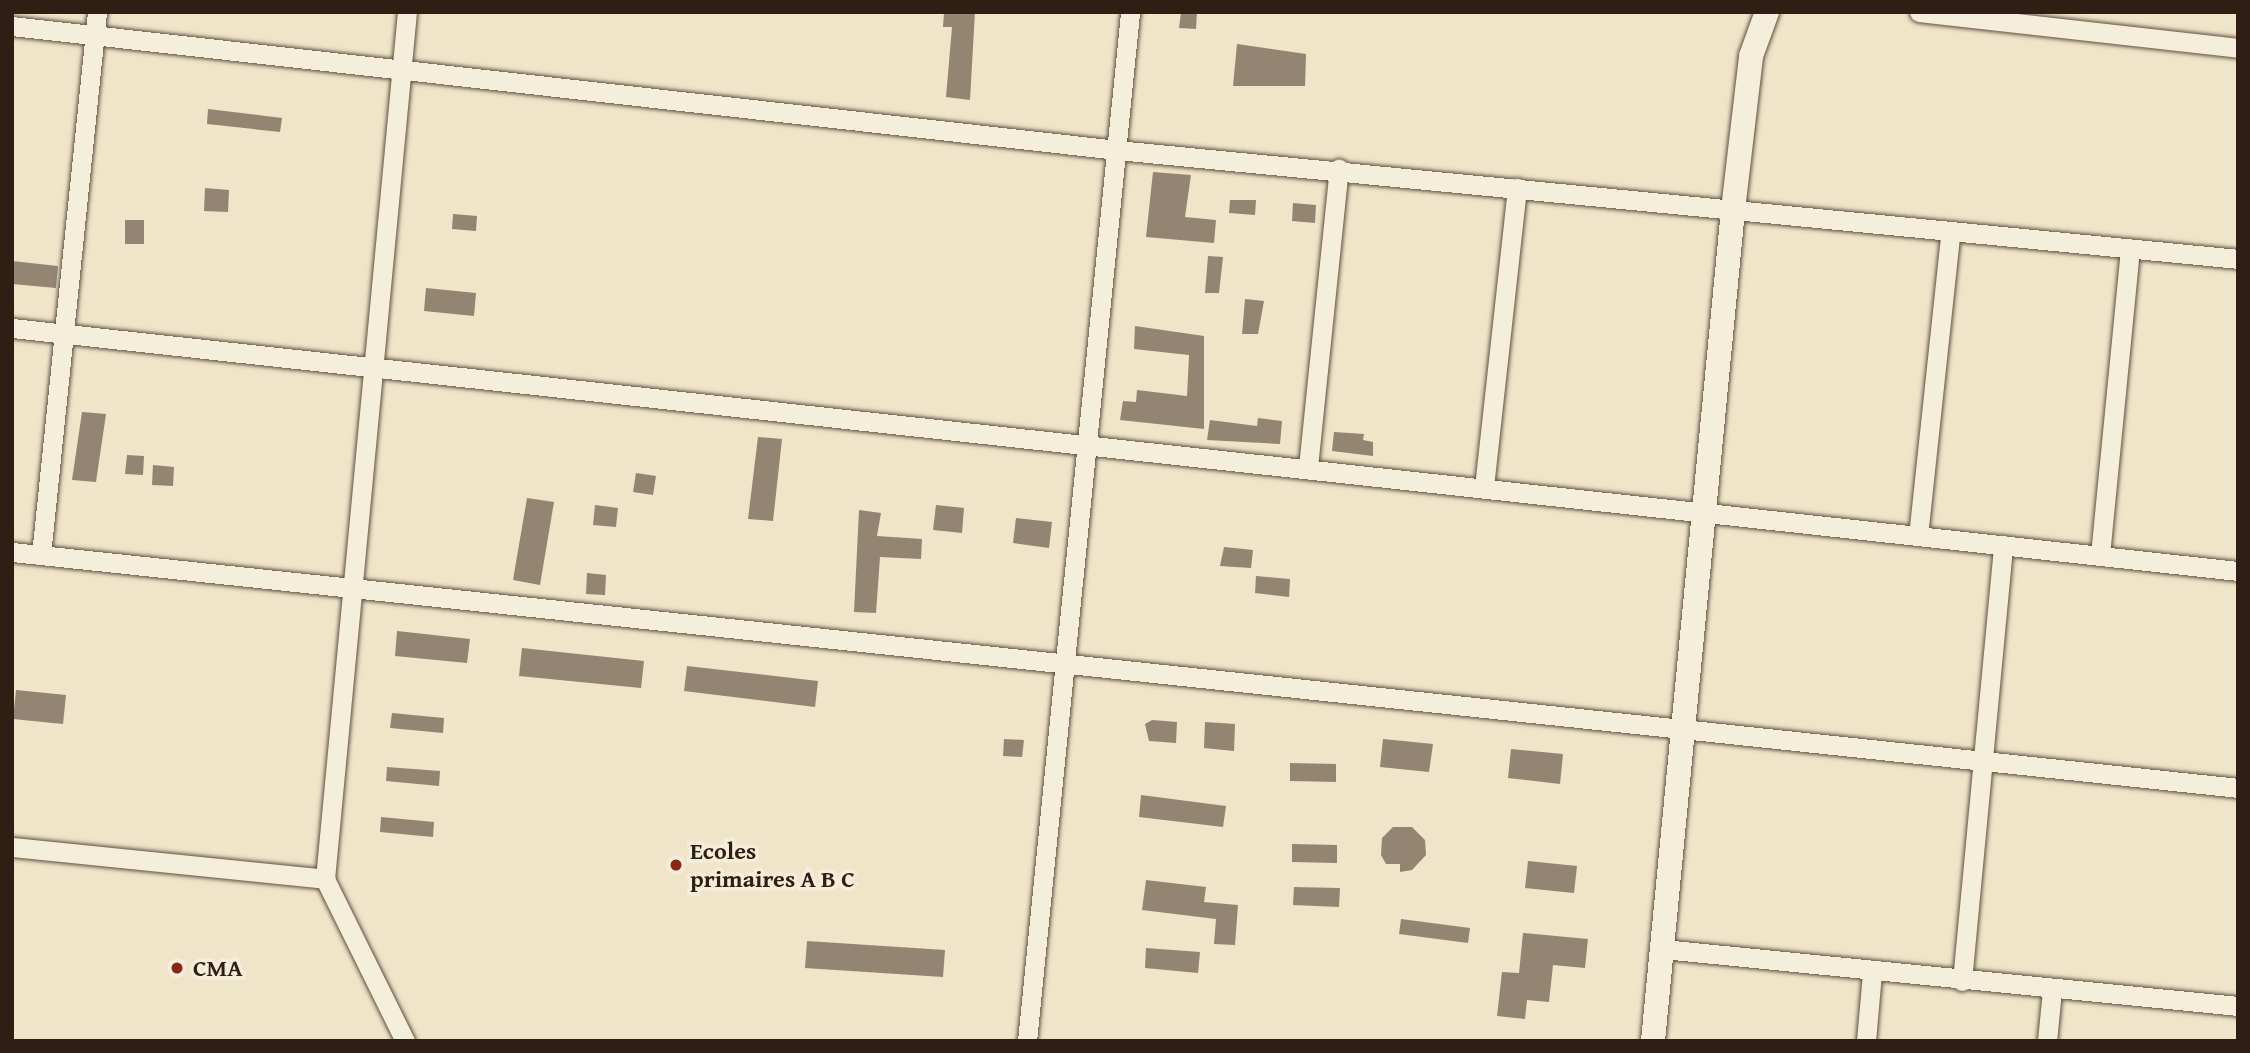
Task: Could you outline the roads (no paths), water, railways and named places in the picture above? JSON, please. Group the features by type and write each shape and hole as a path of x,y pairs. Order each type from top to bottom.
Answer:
{"street":[{"path":"41,555 61,333 97,12"},
{"path":"405,1041 325,879 407,12"},
{"path":"1027,1041 1130,12"},
{"path":"1653,1041 1684,728 1701,512 1733,211 1751,56 1767,12"},
{"path":"1919,12 2238,48"},
{"path":"12,26 1117,150 1339,169 1950,236 2238,259"},
{"path":"1308,467 1339,169"},
{"path":"1484,487 1517,188"},
{"path":"1918,536 1950,236"},
{"path":"2100,555 2130,251"},
{"path":"12,328 1087,442 2238,571"},
{"path":"1962,981 1979,760 2003,545"},
{"path":"12,552 1066,659 2238,788"},
{"path":"12,847 325,879"},
{"path":"1663,949 2052,990 2238,1006"},
{"path":"1866,1041 1872,972"},
{"path":"2047,1041 2052,990"}],"place":[{"name":"Ecoles primaires A B C","path":"676,865"},
{"name":"CMA","path":"177,968"}]}
